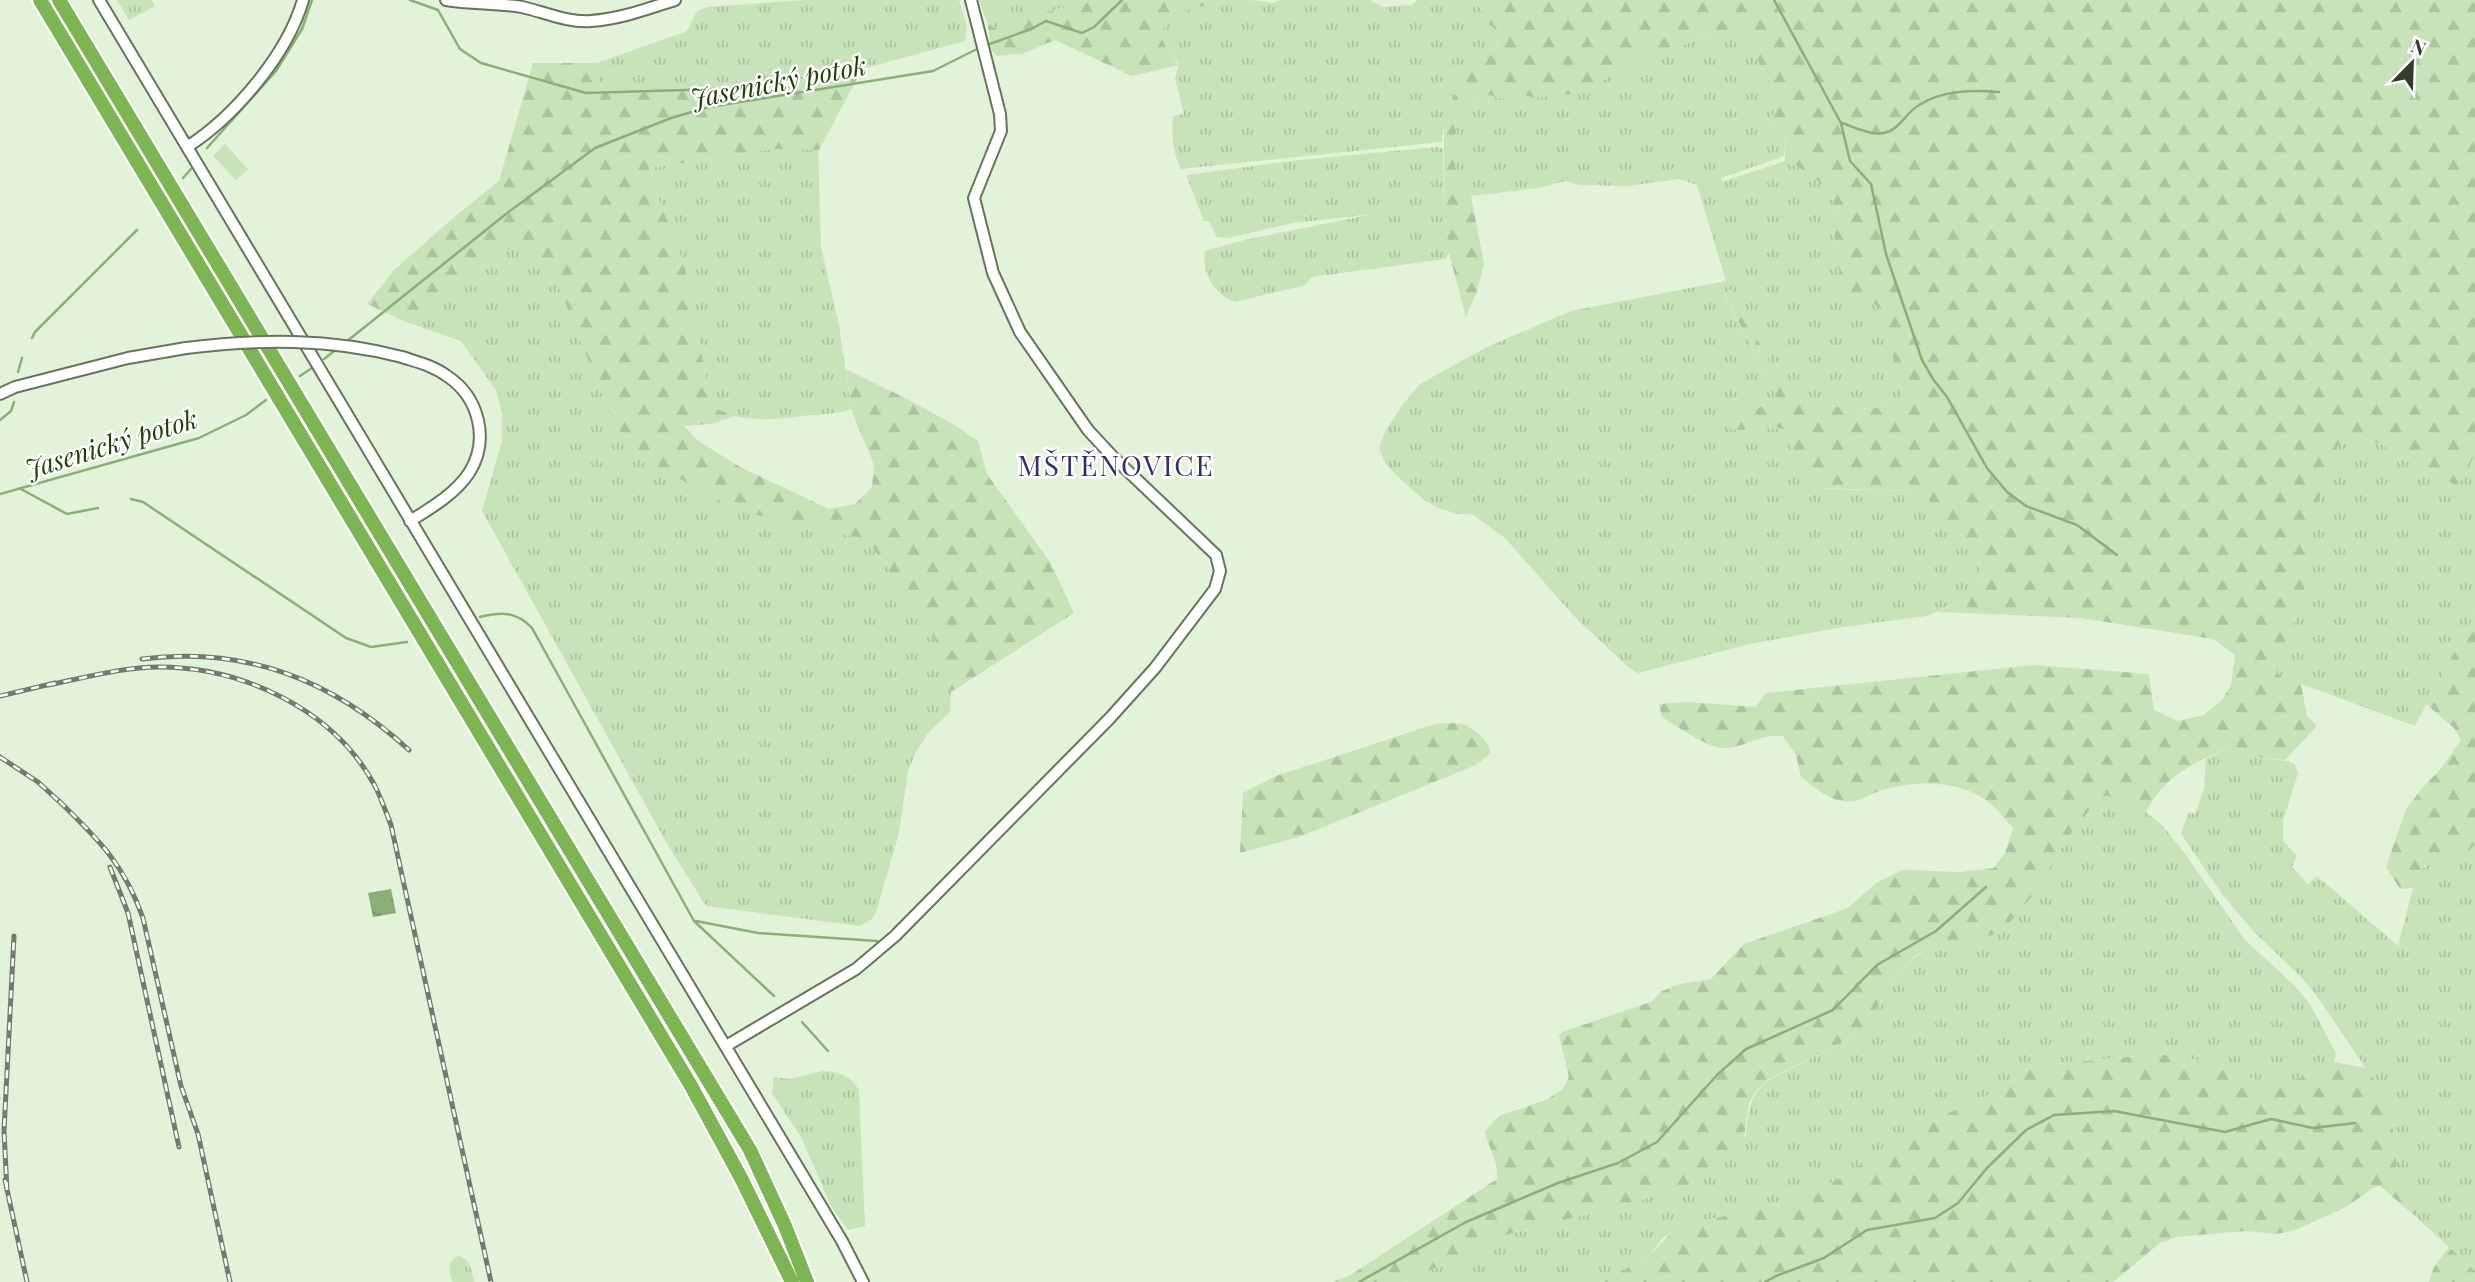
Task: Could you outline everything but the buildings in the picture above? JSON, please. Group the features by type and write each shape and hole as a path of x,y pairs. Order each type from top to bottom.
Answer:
{"highway":[{"path":"40,0 690,1084 741,1178 792,1282"},
{"path":"59,0 750,1150 807,1282"}],"street":[{"path":"99,0 726,1046 842,1241 863,1282"},
{"path":"187,147 208,134 257,82 281,51 303,0"},
{"path":"446,0 495,3 589,22 630,15 675,0"},
{"path":"726,1046 856,969 895,936 1110,718 1155,668 1215,589 1220,571 1216,555 1088,430 1020,332 993,273 974,198 1001,131 1000,114 971,0"},
{"path":"0,394 15,387 128,358 248,341 292,340 345,346 402,357 439,371 459,386 474,407 480,433 480,443 473,464 460,483 444,499 410,521"}],"green space":[{"path":"117,0 152,0 155,6 129,20"},
{"path":"804,0 959,0 967,27 965,41 862,69 750,88 736,81 718,87 600,91 597,63 687,31 697,11 708,7"},
{"path":"979,0 1102,0 1013,19 995,28 988,25"},
{"path":"1102,0 1251,0 1195,8 1169,21 1163,31 1164,43 1178,65 1132,76 1055,40 1022,54 997,56 991,50 988,25 995,28 1013,19"},
{"path":"1251,0 1274,3 1280,0 1369,0 1383,7 1411,5 1418,0 1473,0 1488,17 1489,24 1503,34 1496,47 1464,83 1453,100 1442,142 1181,169 1174,150 1172,129 1173,116 1184,114 1175,79 1179,63 1164,43 1164,28 1170,19 1196,7"},
{"path":"1473,0 2475,0 2475,456 2465,476 2455,485 2397,451 2347,431 2342,434 2306,533 2308,573 2300,609 2273,667 2280,676 2301,684 2307,716 2317,726 2285,760 2254,757 2227,748 2191,766 2170,781 2146,813 2108,796 2100,797 2067,838 2033,895 2007,926 1993,935 1933,946 1914,957 1890,980 1866,1030 1767,1080 1755,1092 1749,1103 1743,1145 1735,1155 1692,1184 1627,1204 1509,1234 1405,1282 1332,1282 1349,1276 1497,1179 1496,1166 1485,1131 1499,1116 1546,1100 1563,1089 1569,1077 1559,1035 1565,1031 1651,1002 1662,991 1680,984 1711,979 1744,944 1848,908 1876,883 1903,870 1960,872 1994,868 2005,853 2013,828 1994,807 1976,794 1950,786 1923,784 1896,787 1854,801 1836,800 1801,777 1796,755 1783,736 1767,737 1736,747 1713,746 1662,717 1659,704 1688,702 1756,707 1766,693 2035,665 2149,674 2154,710 2178,721 2204,715 2222,700 2231,685 2235,655 2213,639 2081,618 1938,612 1967,598 1982,581 1979,561 1967,542 1919,491 1815,488 1796,456 1786,430 1727,428 1725,416 1765,406 1777,398 1724,293 1732,290 1788,398 1849,409 1894,407 1903,401 1882,310 1872,302 1850,306 1835,257 1833,192 1797,166 1785,161 1786,134 1770,124 1778,99 1745,36 1737,29 1725,31 1717,37 1708,35 1683,45 1639,54 1632,64 1581,93 1535,98 1518,93 1502,99 1486,95 1472,103 1459,122 1454,145 1458,181 1461,192 1471,196 1484,264 1466,317 1449,253 1444,212 1444,122 1450,103 1462,83 1498,45 1503,34 1489,25 1488,17"},
{"path":"1737,29 1745,36 1778,99 1770,124 1786,134 1784,156 1721,178 1724,181 1785,161 1797,166 1833,192 1835,257 1850,306 1872,302 1883,310 1903,401 1894,407 1849,409 1788,398 1732,290 1724,294 1777,398 1765,406 1725,416 1736,430 1787,430 1796,456 1826,489 1919,491 1977,554 1982,581 1967,598 1927,616 1843,627 1750,644 1638,673 1628,667 1574,616 1505,538 1472,514 1458,514 1424,500 1385,463 1379,448 1385,432 1420,384 1485,348 1571,311 1726,281 1697,185 1679,179 1628,186 1579,185 1566,181 1538,188 1471,196 1461,193 1455,169 1454,145 1458,123 1464,112 1479,97 1490,95 1502,99 1518,93 1581,93 1632,64 1639,54 1683,45 1709,35 1717,37 1725,31"},
{"path":"533,63 597,63 601,91 718,87 736,81 751,88 862,69 819,150 774,149 649,168 684,263 712,407 734,416 711,424 684,426 697,440 740,467 829,509 855,504 872,487 874,465 851,409 846,369 953,424 978,441 987,474 1050,562 1074,613 951,692 930,623 868,542 749,513 714,498 650,462 625,439 612,419 559,287 536,247 526,241 520,242 483,265 406,322 367,304 394,270 499,181"},
{"path":"225,144 248,169 236,180 213,156"},
{"path":"818,145 821,247 839,325 851,409 768,419 734,416 712,407 708,396 649,168"},
{"path":"1437,147 1443,149 1444,212 1449,253 1445,259 1312,277 1305,285 1235,302 1221,294 1211,282 1205,268 1205,251 1240,241 1368,215 1292,223 1228,238 1217,237 1209,221 1204,221 1186,175 1298,160"},
{"path":"526,241 536,247 559,287 612,419 868,542 934,627 951,692 950,712 928,733 908,771 899,833 876,912 872,919 860,926 706,906 666,842 482,511 502,441 502,414 496,390 461,341 406,322 483,265"},
{"path":"2347,431 2397,451 2455,485 2475,456 2475,614 2415,726 2280,676 2273,667 2300,609 2308,573 2305,533 2342,434"},
{"path":"2475,614 2475,845 2464,854 2424,866 2417,873 2413,888 2400,889 2386,867 2406,809 2440,770 2461,740 2454,728 2426,704"},
{"path":"1435,724 1470,727 1485,741 1490,754 1476,765 1299,837 1240,853 1243,793 1276,776"},
{"path":"2228,748 2254,757 2289,761 2295,765 2298,773 2283,821 2283,841 2297,856 2292,867 2308,884 2317,876 2398,946 2417,873 2475,845 2475,1271 2415,1216 2419,1208 2397,1169 2392,1121 2378,1086 2316,995 2253,931 2222,894 2181,834 2189,812 2195,814 2204,789 2206,759"},
{"path":"2108,796 2146,812 2162,825 2245,940 2294,985 2310,1004 2336,1053 2334,1062 2328,1069 2284,1083 2254,1079 2188,1058 2158,1054 2033,1066 2003,1088 1899,1136 1846,1175 1798,1199 1698,1222 1672,1232 1663,1238 1647,1258 1599,1282 1405,1282 1509,1234 1627,1204 1692,1184 1746,1135 1753,1099 1761,1087 1767,1081 1866,1030 1890,980 1914,958 1933,946 1993,935 2007,926 2033,895 2067,838 2100,797"},
{"path":"2158,1054 2188,1058 2254,1079 2284,1083 2328,1069 2334,1062 2367,1068 2378,1086 2392,1121 2397,1169 2419,1208 2415,1216 2380,1186 2346,1207 2295,1230 2276,1234 2245,1231 2176,1237 2160,1243 2113,1282 1599,1282 1647,1258 1672,1232 1698,1222 1798,1199 1846,1175 1899,1136 2003,1088 2033,1066"},
{"path":"823,1071 844,1075 859,1090 865,1226 848,1230 831,1206 801,1137 772,1093 774,1077 790,1079"},
{"path":"2449,1247 2475,1271 2475,1282 2429,1282 2434,1267"},
{"path":"458,1256 468,1262 474,1282 452,1282 450,1264"}],"water":[{"path":"391,889 396,913 373,917 368,893"}],"waterway":[{"path":"207,148 276,71 302,29 312,0"},
{"path":"410,0 438,10 460,49 481,63 586,93 716,89 741,101"},
{"name":"Jasenický potok","path":"987,45 1046,21 1082,33 1094,27 1122,0"},
{"path":"1774,0 1841,123 1850,161 1871,184 1886,254 1922,360 1947,397 1987,468 2007,492 2026,506 2077,525 2117,555"},
{"name":"Jasenický potok","path":"346,342 506,214 595,148 671,118 709,107 933,71 981,47"},
{"path":"1842,123 1866,132 1884,133 1894,129 1915,108 1938,96 1968,91 1999,92"},
{"path":"183,178 191,169"},
{"path":"32,338 137,230"},
{"name":"Jasenický potok","path":"324,359 338,348"},
{"path":"18,372 22,358"},
{"name":"Jasenický potok","path":"300,376 312,368"},
{"name":"Jasenický potok","path":"0,494 199,438 246,415 266,400"},
{"path":"0,420 11,411 14,402"},
{"path":"21,489 67,514 98,508"},
{"path":"131,499 143,502 346,638 371,647 407,642"},
{"path":"480,617 508,614 520,618 532,628 694,921 774,996"},
{"path":"1359,1282 1466,1222 1558,1183 1618,1163 1657,1142 1717,1075 1746,1049 1833,1010 1877,965 1936,931 1986,887"},
{"path":"696,921 758,933 877,941"},
{"path":"802,1022 828,1051"},
{"path":"1765,1282 1824,1258 1867,1230 1935,1218 1958,1203 1987,1168 2026,1130 2054,1115 2114,1111 2225,1132 2271,1119 2313,1128 2355,1123"}],"railway":[{"path":"142,659 180,656 217,658 286,673 350,704 409,750"},
{"path":"48,685 145,667 190,669 222,675 253,684 311,715 336,735 357,759 375,786 391,825 491,1282"},
{"path":"0,696 55,683"},
{"path":"0,757 38,782 64,806"},
{"path":"59,801 109,854 127,882 143,918 181,1086 198,1134 230,1282"},
{"path":"110,867 128,913 179,1147"},
{"path":"7,1190 4,1131 14,936"},
{"path":"5,1180 27,1282"}],"district":[{"name":"MŠTĚNOVICE","path":"1116,464"}]}
